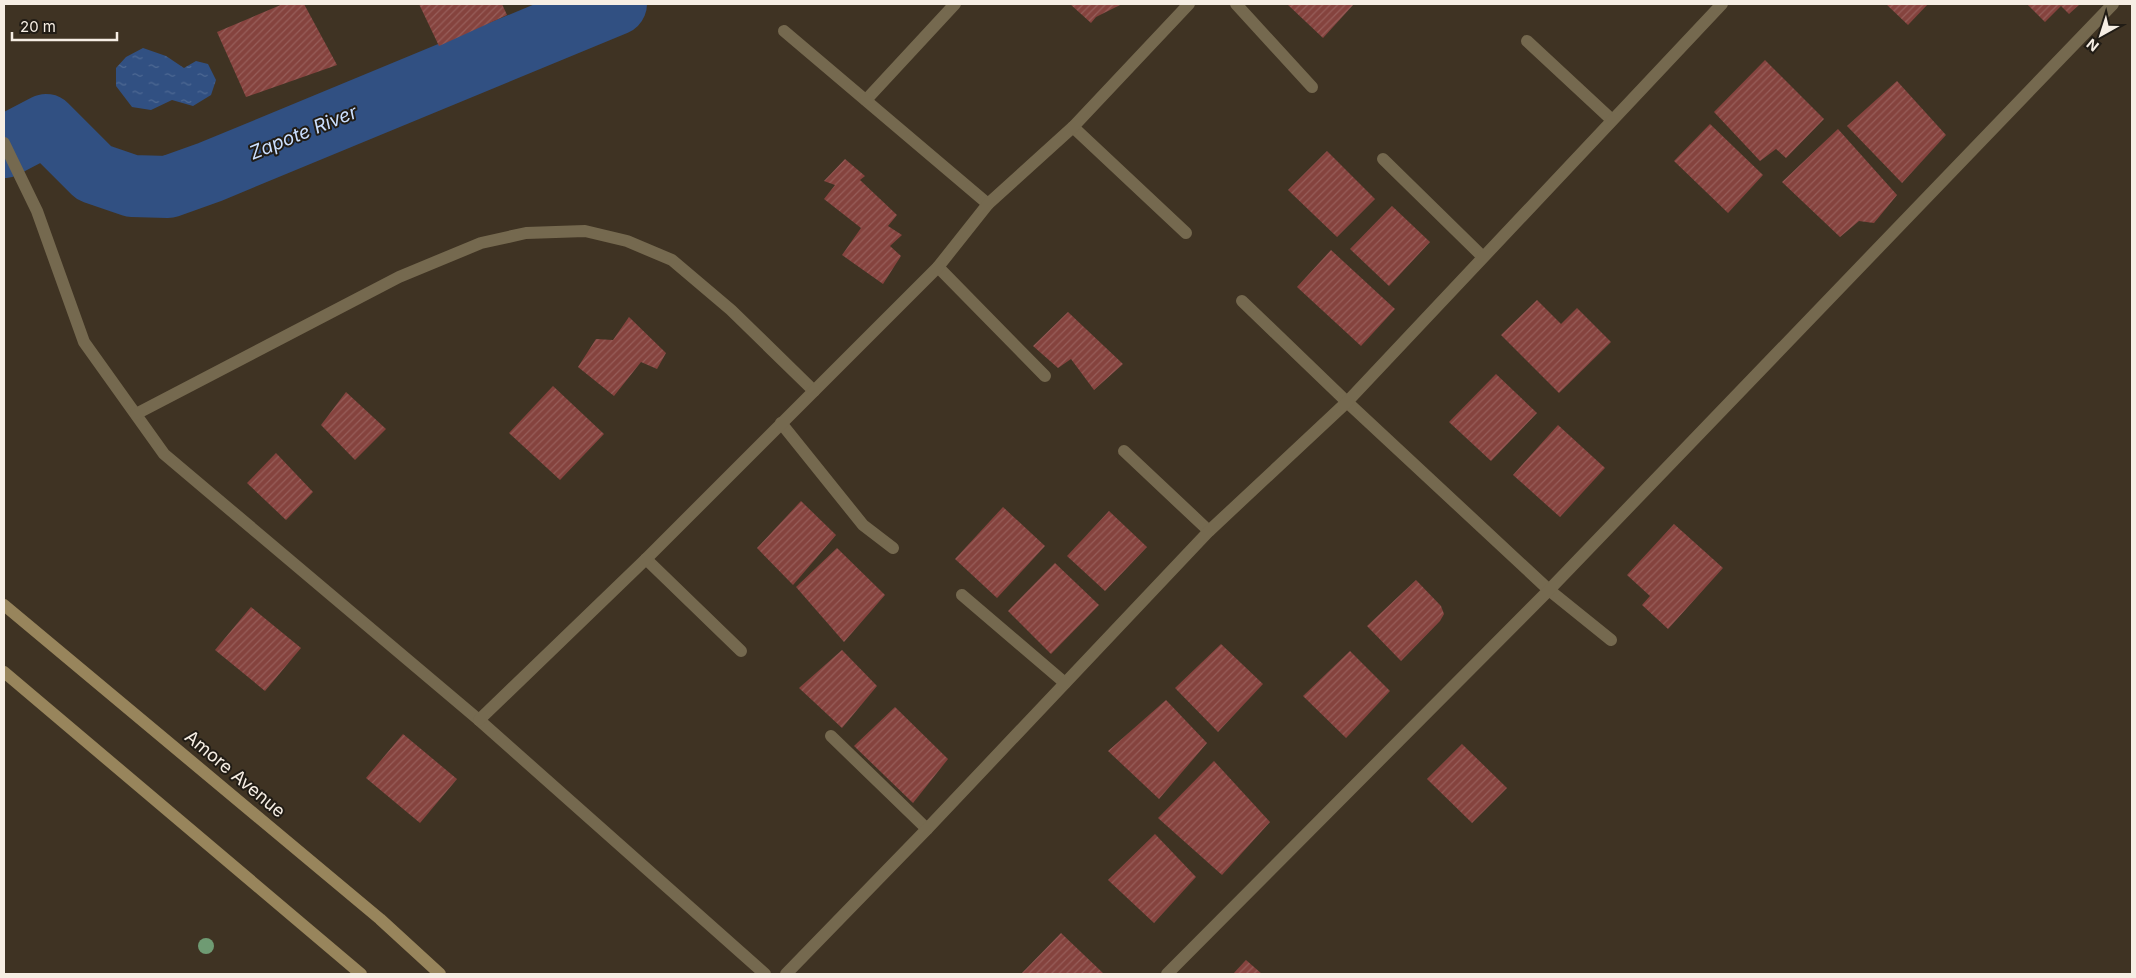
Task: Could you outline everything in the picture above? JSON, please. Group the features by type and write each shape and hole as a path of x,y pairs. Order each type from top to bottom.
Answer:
{"main road":[{"name":"Amore Avenue","path":"4,605 380,918 440,974"},
{"path":"4,672 361,974"}],"street":[{"path":"866,100 955,4"},
{"path":"479,720 646,559 938,267 988,204 1073,127 1189,4"},
{"path":"1236,4 1312,87"},
{"path":"786,974 927,830 1210,531 1347,402 1482,256 1722,4"},
{"path":"1167,974 1549,590 2113,4"},
{"path":"784,31 988,204"},
{"path":"1527,41 1612,120"},
{"path":"1073,127 1186,233"},
{"path":"4,143 37,211 84,342 164,454 479,720 765,974"},
{"path":"1383,159 1482,256"},
{"path":"136,414 399,277 481,243 526,233 585,230 627,241 672,260 732,310 814,391"},
{"path":"938,267 1045,376"},
{"path":"1242,301 1347,402 1549,590 1611,640"},
{"path":"781,423 859,520 893,548"},
{"path":"1124,451 1210,531"},
{"path":"646,559 741,651"},
{"path":"962,595 1065,683"},
{"path":"831,736 927,830"}],"water":[{"path":"143,48 166,56 184,68 196,61 208,64 216,80 211,95 193,106 172,100 151,110 132,107 116,86 116,68 126,57"}],"building":[{"path":"283,4 304,4 337,65 246,97 217,32"},
{"path":"419,4 502,4 507,15 439,46"},
{"path":"1070,4 1122,4 1096,17 1091,23"},
{"path":"1287,4 1354,4 1323,38"},
{"path":"1886,4 1928,4 1908,25"},
{"path":"2027,4 2080,4 2069,14 2061,6 2045,22"},
{"path":"1765,60 1824,119 1786,158 1776,149 1760,161 1714,112"},
{"path":"1897,81 1946,135 1902,183 1847,126"},
{"path":"1710,124 1763,175 1728,213 1674,161"},
{"path":"1838,129 1897,195 1874,223 1859,221 1840,237 1782,182"},
{"path":"1327,151 1375,199 1337,237 1288,190"},
{"path":"845,159 865,176 860,180 897,215 888,226 902,235 890,246 901,256 883,284 842,255 861,228 824,199 835,185 824,181"},
{"path":"1392,206 1430,242 1389,286 1350,249"},
{"path":"1331,250 1395,309 1361,346 1297,287"},
{"path":"1537,300 1561,324 1577,308 1611,342 1559,393 1501,335"},
{"path":"1068,312 1123,364 1094,390 1071,359 1058,368 1033,346"},
{"path":"629,317 666,353 657,369 641,362 614,396 578,367 596,339 613,340"},
{"path":"1496,374 1537,413 1491,461 1449,422"},
{"path":"553,386 604,434 560,480 509,433"},
{"path":"346,392 386,429 355,460 321,425"},
{"path":"1558,425 1605,468 1560,517 1513,475"},
{"path":"276,453 313,492 286,520 247,483"},
{"path":"801,501 836,535 793,585 757,548"},
{"path":"1003,507 1045,546 997,598 955,559"},
{"path":"1109,511 1147,547 1105,591 1067,556"},
{"path":"1674,524 1723,568 1668,629 1642,605 1650,596 1627,575"},
{"path":"837,548 885,595 844,642 796,587"},
{"path":"1055,563 1099,605 1051,654 1008,611"},
{"path":"1416,580 1441,606 1444,614 1440,621 1401,661 1367,626"},
{"path":"251,607 301,648 265,691 215,650"},
{"path":"1221,644 1263,684 1218,732 1175,688"},
{"path":"842,650 877,686 842,728 799,688"},
{"path":"1350,651 1390,691 1346,738 1303,696"},
{"path":"1166,700 1207,743 1159,799 1108,751"},
{"path":"895,707 948,759 913,803 854,746"},
{"path":"403,734 457,779 420,823 366,778"},
{"path":"1462,744 1507,788 1472,823 1427,779"},
{"path":"1214,761 1270,822 1222,875 1158,818"},
{"path":"1155,834 1196,877 1154,923 1108,880"},
{"path":"1061,933 1104,974 1021,974"},
{"path":"1246,960 1262,974 1233,974"}],"waterway":[{"name":"Zapote River","path":"4,147 46,125 94,173 132,186 168,187 210,172 616,4"}]}
